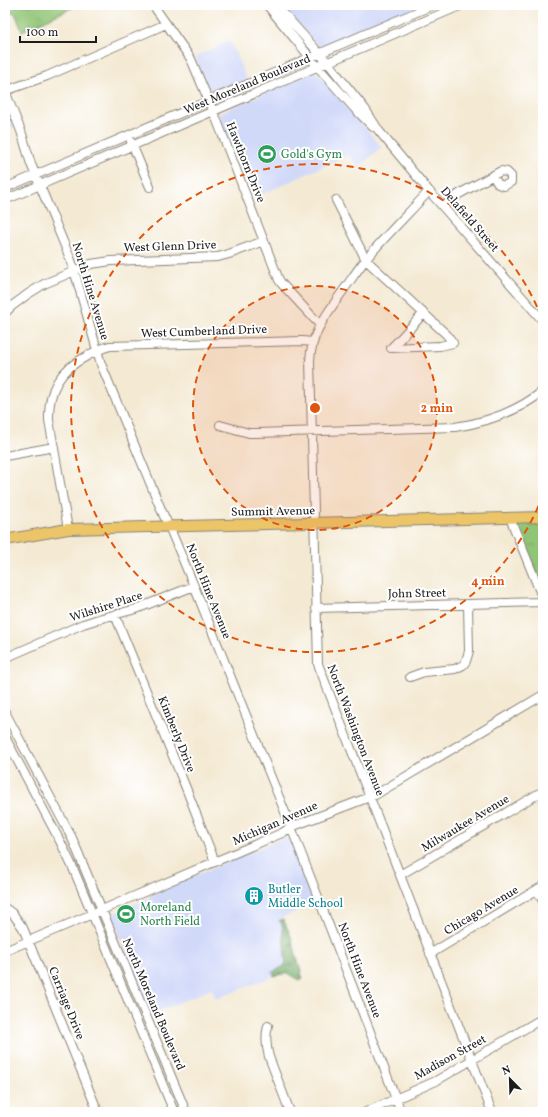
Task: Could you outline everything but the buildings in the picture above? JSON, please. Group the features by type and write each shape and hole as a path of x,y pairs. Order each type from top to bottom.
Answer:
{"main road":[{"name":"Summit Avenue","path":"5,540 68,529 543,517"}],"street":[{"name":"Hawthorn Drive","path":"153,5 191,59 209,100 281,283 320,325"},
{"name":"Delafield Street","path":"267,5 328,63 345,83 358,106 429,191 543,321"},
{"name":"Delafield Street","path":"276,5 318,67 338,90 358,106"},
{"name":"West Moreland Boulevard","path":"36,174 433,5"},
{"name":"West Moreland Boulevard","path":"40,185 393,35 450,7 462,5"},
{"path":"5,91 47,76 166,24"},
{"path":"388,24 393,35"},
{"path":"362,35 367,46"},
{"path":"280,70 285,80"},
{"path":"338,90 345,83"},
{"path":"246,84 251,95"},
{"name":"North Hine Avenue","path":"5,91 21,131 29,157 75,271 104,371 168,526 172,532 291,827 401,1112"},
{"path":"128,134 150,187"},
{"path":"56,165 61,176"},
{"path":"5,188 36,174"},
{"path":"443,207 459,194 493,176"},
{"path":"5,200 40,185"},
{"name":"North Washington Avenue","path":"429,191 357,270 320,325 313,342 310,360 316,608 319,667 492,1112"},
{"path":"336,200 366,260 446,335 453,343 440,346 391,348 423,314"},
{"name":"West Glenn Drive","path":"5,313 28,294 44,284 91,264 111,261 218,257 264,241"},
{"name":"West Cumberland Drive","path":"68,529 49,420 49,403 54,387 67,369 97,351 106,347 117,345 313,342"},
{"path":"220,425 249,433 445,427 471,424 500,416 527,403 543,391"},
{"path":"5,456 54,447"},
{"path":"510,518 543,599"},
{"name":"Wilshire Place","path":"5,658 83,624 136,609 194,586"},
{"name":"John Street","path":"316,608 543,602"},
{"path":"410,677 424,672 455,670 463,665 469,651 468,604"},
{"name":"Kimberly Drive","path":"115,614 215,862"},
{"name":"Michigan Avenue","path":"5,951 282,833 291,827 375,795 543,695"},
{"name":"North Moreland Boulevard","path":"5,712 72,838 186,1112"},
{"name":"North Moreland Boulevard","path":"5,737 61,843 80,885 174,1112"},
{"name":"Milwaukee Avenue","path":"400,875 543,791"},
{"path":"80,885 91,881"},
{"path":"540,888 543,901"},
{"name":"Chicago Avenue","path":"430,954 540,888"},
{"name":"Carriage Drive","path":"5,908 20,922 98,1112"},
{"path":"106,947 116,943"},
{"name":"Madison Street","path":"366,1112 436,1081 543,1018"},
{"path":"268,1026 266,1036 269,1057 290,1112"}],"shaded area":[{"path":"282,5 422,5 322,47 318,46"},
{"path":"230,41 247,80 213,94 209,90 195,57"},
{"path":"316,71 382,147 359,167 348,155 252,199 219,113"},
{"path":"5,102 15,127 5,131"},
{"path":"286,837 291,839 316,903 281,918 300,966 216,999 212,989 152,1014 111,915 178,883"}],"green space":[{"path":"5,5 78,5 22,31 15,13 5,11"},
{"path":"543,520 543,590 516,522"},
{"path":"283,919 291,936 303,979 300,981 287,973 274,976 273,972 286,965 282,924 279,921"}],"place":[{"name":"Gold's Gym","path":"267,154"},
{"name":"Butler Middle School","path":"254,896"},
{"name":"Moreland North Field","path":"126,914"}]}
